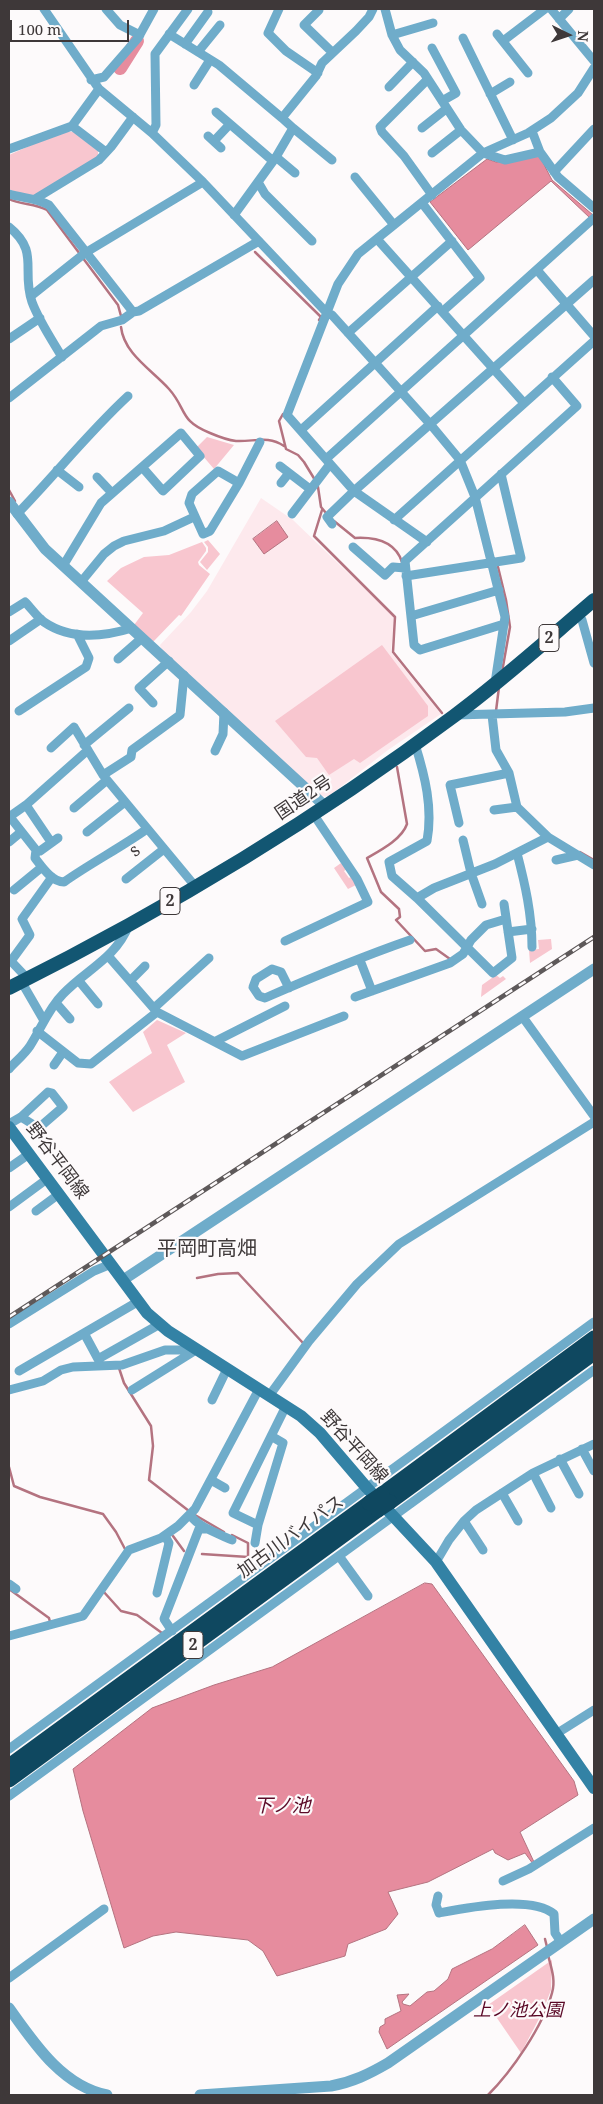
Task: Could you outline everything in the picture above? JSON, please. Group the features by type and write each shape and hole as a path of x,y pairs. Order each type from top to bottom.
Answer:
{"highway":[{"name":"国道2号","path":"9,988 130,925 285,834 320,811 455,715 594,600"},
{"name":"加古川バイパス","path":"9,1780 380,1502 594,1338"},
{"name":"加古川バイパス","path":"9,1766 380,1502 594,1353"}],"main road":[{"name":"野谷平岡線","path":"9,1126 147,1313 196,1350 301,1416 320,1433 380,1502 436,1562 594,1788"}],"street":[{"path":"44,9 99,89 152,133 203,182 326,312 332,315 460,460 475,497 505,617 499,680"},
{"path":"106,9 120,25 140,35"},
{"path":"91,80 104,77 140,35 154,9"},
{"path":"152,133 156,125 157,94 154,61 156,54 188,9"},
{"path":"279,9 268,33 286,51 318,73"},
{"path":"282,118 318,73 322,63 356,31 369,17 373,9"},
{"path":"385,9 392,35 400,50 428,79 461,130 483,153 505,160 540,152"},
{"path":"531,60 526,70 500,37 545,9"},
{"path":"551,9 594,61"},
{"path":"559,19 569,9"},
{"path":"319,10 302,23 332,52"},
{"path":"185,44 208,12"},
{"path":"392,35 433,23"},
{"path":"198,52 220,25"},
{"path":"169,34 210,60 332,160"},
{"path":"463,38 513,140"},
{"path":"422,128 456,92 432,48"},
{"path":"194,85 210,60"},
{"path":"389,87 413,62"},
{"path":"427,542 354,491 287,415 338,284 358,254 483,153 513,140 551,118 578,93 594,68"},
{"path":"428,79 380,127 382,132 424,182 432,195"},
{"path":"490,94 510,82"},
{"path":"9,149 72,126 99,89"},
{"path":"216,112 295,174"},
{"path":"35,199 99,160 133,117"},
{"path":"221,148 211,138 229,124"},
{"path":"72,126 106,152"},
{"path":"234,215 275,159 292,128"},
{"path":"554,172 594,129"},
{"path":"432,153 461,130"},
{"path":"532,130 540,152 554,172 593,204"},
{"path":"355,176 394,225"},
{"path":"31,296 85,253 203,182"},
{"path":"258,182 265,194 307,230 312,241"},
{"path":"9,194 35,199 49,205 133,312"},
{"path":"301,430 440,308 480,278 422,203"},
{"path":"292,514 328,461 401,392 594,218"},
{"path":"9,227 25,244 28,254 28,277 31,296 40,318 62,357"},
{"path":"377,239 524,402"},
{"path":"9,398 101,326 122,320 133,312 139,311 259,241"},
{"path":"348,333 452,241"},
{"path":"536,270 594,336"},
{"path":"332,524 326,516 594,280"},
{"path":"9,339 40,318"},
{"path":"394,520 594,341"},
{"path":"504,624 420,650 414,645 405,561 577,406 552,377"},
{"path":"17,514 102,420 128,396"},
{"path":"63,566 101,503 188,426"},
{"path":"142,467 163,491 200,456 181,433"},
{"path":"239,483 218,471 192,494 189,503 203,534 210,531 239,483 250,454 260,442"},
{"path":"280,466 310,489"},
{"path":"57,470 79,486"},
{"path":"280,483 288,473"},
{"path":"353,547 377,562 385,575 393,567 406,572 493,564 521,558 501,474"},
{"path":"97,477 112,493"},
{"path":"9,502 45,549 224,712 320,811 368,902 297,931 285,941"},
{"path":"80,582 104,554 124,540 164,531 194,517"},
{"path":"410,616 499,590"},
{"path":"9,612 25,602 41,619 54,627 77,634 108,634 132,628"},
{"path":"577,614 582,620 594,663"},
{"path":"9,641 41,619"},
{"path":"19,711 48,688 86,667 88,653 77,634"},
{"path":"118,659 142,638"},
{"path":"152,703 139,688 169,661"},
{"path":"74,808 131,756 132,750 180,715 184,675"},
{"path":"129,708 26,805 10,817 36,850 35,858 59,882 64,882 92,862 125,844 147,829"},
{"path":"455,715 565,712 594,708"},
{"path":"215,752 224,734 224,712"},
{"path":"495,715 496,750 508,773 517,807 548,837 594,865"},
{"path":"51,748 74,727 105,778 195,886"},
{"path":"415,744 426,781 430,826 427,841 389,862 392,876 417,898 492,973 512,958 504,904"},
{"path":"459,823 461,811 450,785 508,773"},
{"path":"87,832 125,802"},
{"path":"26,805 55,840 40,850 36,850"},
{"path":"494,810 517,807"},
{"path":"9,842 21,832"},
{"path":"417,898 434,888 495,864 548,837"},
{"path":"463,840 471,873 482,904"},
{"name":"s","path":"126,879 164,849"},
{"path":"517,853 527,894 532,929 532,947"},
{"path":"556,860 578,855"},
{"path":"14,890 42,867"},
{"path":"44,1019 24,980 10,960 30,935 22,920 52,877"},
{"path":"355,997 450,963 463,954 470,940 486,925 506,919"},
{"path":"9,1069 29,1047 44,1019 63,994 109,957 124,938 130,925"},
{"path":"508,932 532,929"},
{"path":"394,934 398,944"},
{"path":"289,988 321,973 410,940"},
{"path":"109,957 156,1010 242,1056 344,1016"},
{"path":"37,1031 78,1064 91,1064 156,1010 209,958"},
{"path":"360,960 372,991"},
{"path":"130,981 145,966"},
{"path":"123,1280 594,969"},
{"path":"78,981 98,1004"},
{"path":"56,1003 70,1019"},
{"path":"216,1041 274,1015 285,1006"},
{"path":"522,1016 594,1116"},
{"path":"54,1064 63,1052"},
{"path":"9,1126 48,1092 52,1093 63,1107 54,1120 41,1126 36,1127 21,1117"},
{"path":"11,1632 83,1616 130,1550 165,1536 190,1515 264,1392 357,1284 399,1244 594,1122"},
{"path":"9,1168 29,1154"},
{"path":"9,1207 47,1179"},
{"path":"36,1211 59,1194"},
{"path":"9,1324 94,1271 111,1264"},
{"path":"19,1371 31,1359 84,1333 139,1302"},
{"path":"9,1796 339,1556 380,1502 594,1322"},
{"path":"84,1333 98,1359 160,1324"},
{"path":"9,1390 43,1380 61,1370 77,1366 122,1365 165,1350 196,1350"},
{"path":"137,1389 169,1372 196,1350"},
{"path":"212,1400 227,1369"},
{"path":"9,1749 172,1631 594,1370"},
{"path":"258,1525 233,1513 286,1406"},
{"path":"255,1543 258,1525 283,1443 271,1436"},
{"path":"436,1562 449,1540 464,1521 476,1510 533,1473 560,1458 594,1444"},
{"path":"582,1449 594,1471"},
{"path":"560,1458 578,1494"},
{"path":"533,1473 551,1508"},
{"path":"211,1480 225,1488"},
{"path":"502,1492 518,1521"},
{"path":"190,1515 208,1529 232,1540"},
{"path":"464,1521 483,1550"},
{"path":"172,1631 164,1619 199,1530 208,1529"},
{"path":"157,1593 164,1578 169,1543 165,1536"},
{"path":"339,1556 364,1583 368,1596"},
{"path":"556,1734 594,1710"},
{"path":"503,1881 528,1869 594,1828"},
{"path":"438,1896 436,1905 439,1913 506,1904 549,1910 554,1914 555,1933 561,1942"},
{"path":"9,1978 104,1909"},
{"path":"200,2095 331,2086 363,2078 388,2063 594,1919"},
{"path":"9,2008 36,2046 67,2077 83,2087 107,2095"}],"shaded area":[{"path":"261,498 293,520 394,617 391,652 441,714 388,750 329,796 320,797 161,649 160,645 191,612 207,591"}],"green space":[{"path":"63,131 74,132 98,151 98,158 33,196 19,194 9,189 9,155"},
{"path":"207,437 234,445 214,469 196,448"},
{"path":"208,540 220,554 207,570 200,562 208,552 208,547 204,542"},
{"path":"202,542 206,551 198,562 210,574 181,616 179,615 153,642 134,625 143,613 107,581 121,568 144,557 169,555"},
{"path":"382,645 428,706 428,716 360,763 354,759 329,775 317,758 306,757 275,721"},
{"path":"341,863 347,869 344,871 356,885 348,889 334,868"},
{"path":"551,939 552,949 530,963 529,950 539,949 538,940"},
{"path":"496,975 500,978 503,976 506,979 481,997 482,985"},
{"path":"157,1020 186,1033 167,1045 185,1082 133,1112 109,1082 152,1053 143,1032"},
{"name":"上ノ池公園","path":"552,1960 551,1990 542,2013 521,2053 488,2005"}],"water":[{"path":"539,155 552,180 593,215 590,218 551,181 468,250 430,202 487,159 496,162"},
{"path":"277,521 288,537 264,554 253,539"},
{"name":"下ノ池","path":"425,1583 432,1584 574,1781 578,1795 520,1832 534,1862 533,1864 525,1853 508,1860 495,1853 493,1849 428,1882 388,1892 398,1914 386,1929 348,1944 345,1956 277,1976 263,1951 248,1940 176,1932 153,1936 124,1948 83,1811 73,1769 152,1708 214,1685 272,1667"},
{"path":"525,1925 538,1945 387,2049 379,2032 380,2027 385,2024 385,2019 401,2011 397,1995 409,1994 402,2002 410,2006 427,1992 434,1991 448,1979 452,1969 492,1949"}],"waterway":[{"path":"120,68 137,41"},
{"path":"9,199 47,210 118,305 121,316"},
{"path":"255,252 321,317 319,320"},
{"path":"121,327 127,345 175,396 188,419 193,424 229,440 267,440 284,446"},
{"path":"283,414 279,421 286,449 298,455 315,480"},
{"path":"318,487 321,507 326,513"},
{"path":"9,490 15,501"},
{"path":"322,510 314,536 395,617 393,652 442,713"},
{"path":"334,521 355,538 369,538 389,545 399,555 402,562"},
{"path":"498,567 510,627 502,672"},
{"path":"496,711 499,687"},
{"path":"397,767 407,824 401,835 367,858 381,892 399,909 400,917 396,920 425,951 436,949 450,959"},
{"path":"580,852 594,860"},
{"path":"197,1278 238,1273 303,1343"},
{"path":"119,1368 124,1383 151,1426 153,1446 149,1480 189,1511"},
{"path":"9,1467 14,1486 40,1497 103,1514 125,1549"},
{"path":"195,1515 224,1532"},
{"path":"232,1535 248,1543 248,1557"},
{"path":"173,1536 184,1551"},
{"path":"202,1554 248,1557"},
{"path":"247,1560 247,1570"},
{"path":"9,1589 49,1618 50,1622"},
{"path":"103,1591 121,1611 137,1615 162,1633"},
{"path":"545,1939 547,1947"},
{"path":"488,2095 507,2074 526,2047 548,2006 553,1983 553,1974 548,1955"}],"railway":[{"path":"9,1317 594,937"}],"district":[{"name":"平岡町高畑","path":"207,1249"}]}
